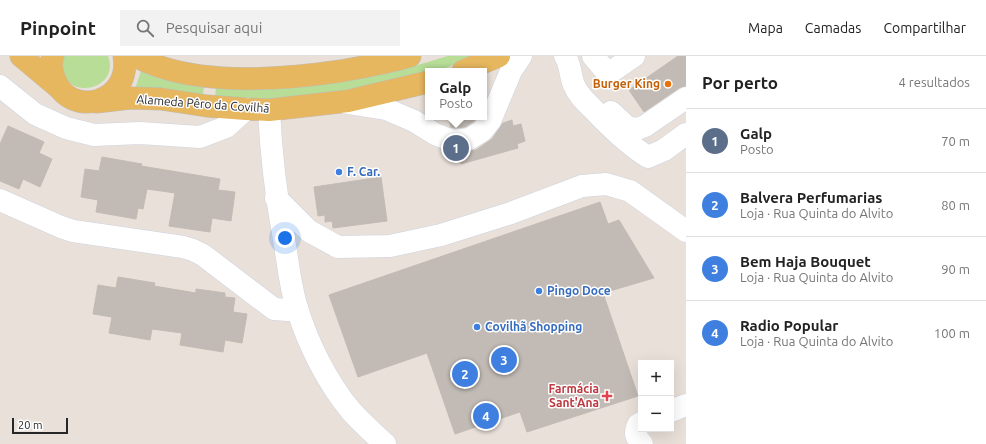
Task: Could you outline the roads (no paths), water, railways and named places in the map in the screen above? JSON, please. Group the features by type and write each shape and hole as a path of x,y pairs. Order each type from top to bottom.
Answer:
{"main road":[{"name":"Alameda Pêro da Covilhã","path":"21,56 67,96 83,102 131,98 161,99 207,106 269,110 340,102 425,83"},
{"path":"53,56 51,70 58,87"},
{"path":"96,102 111,94 120,85 125,70 124,56"},
{"path":"135,56 161,67 185,73 211,77 261,79 303,77 393,61 410,56"},
{"path":"470,68 499,56"}],"street":[{"path":"340,102 386,109 414,121 435,134 453,141 469,139 482,131 490,121 511,71 521,56"},
{"path":"565,56 569,63 573,85 579,95 632,147 648,158 664,150 686,134"},
{"path":"593,56 634,68 649,56"},
{"path":"579,95 622,65"},
{"path":"0,86 35,114 66,128 94,135 140,134 200,137 226,127 246,109"},
{"path":"579,95 598,99 627,127 637,129 645,126 686,98"},
{"path":"269,110 271,154 276,198 292,289 297,308 311,344 334,387 353,412 385,444"},
{"path":"276,198 309,231 338,247 390,246 441,235 511,213 582,186 606,184 630,191 686,231"},
{"path":"0,200 72,231 183,247 193,250 203,255 274,310 288,310 297,308"},
{"path":"674,410 686,405"},
{"path":"638,425 636,437 642,444"}],"place":[{"name":"Burger King","path":"668,84"},
{"name":"Galp","path":"456,148"},
{"name":"F. Car.","path":"339,172"},
{"name":"Pingo Doce","path":"539,291"},
{"name":"Covilhã Shopping","path":"477,327"},
{"name":"Bem Haja Bouquet","path":"504,360"},
{"name":"Balvera Perfumarias","path":"465,374"},
{"name":"Farmácia Sant'Ana","path":"607,396"},
{"name":"Radio Popular","path":"486,416"}]}
